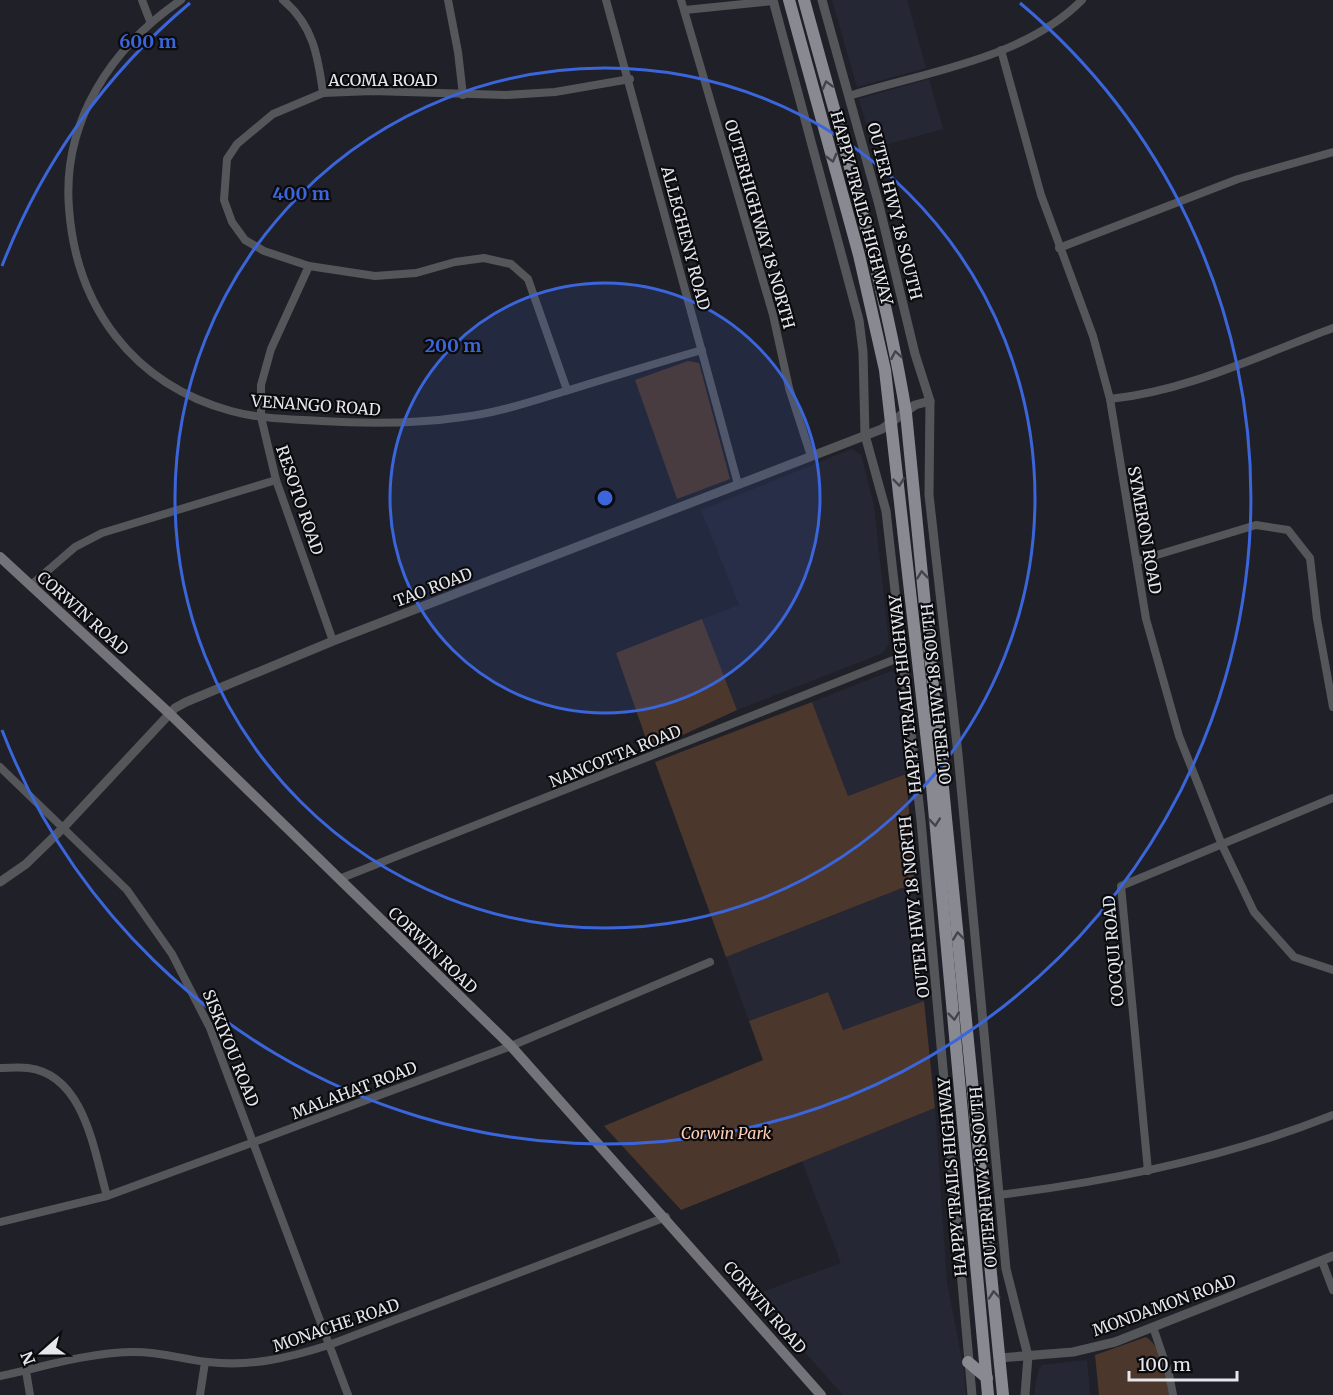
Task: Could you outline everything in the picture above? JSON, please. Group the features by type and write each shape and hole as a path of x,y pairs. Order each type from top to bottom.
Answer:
{"main road":[{"name":"HAPPY TRAILS HIGHWAY","path":"789,0 875,323 885,370 933,797 988,1395"},
{"name":"HAPPY TRAILS HIGHWAY","path":"804,0 873,251 893,339 906,413 1003,1395"},
{"name":"CORWIN ROAD","path":"0,557 170,714 511,1046 666,1217 819,1394"},
{"path":"978,1282 990,1349 999,1358"},
{"path":"968,1362 987,1378"}],"street":[{"path":"141,0 150,21"},
{"name":"VENANGO ROAD","path":"181,0 150,21 127,44 101,80 76,137 70,166 68,198 70,231 78,267 91,301 111,332 162,382 197,400 231,411 261,417 382,424 464,417 567,390 702,350"},
{"path":"283,0 299,13 310,32 318,58 323,93"},
{"path":"448,0 459,52 463,94"},
{"name":"ALLEGHENY ROAD","path":"606,0 630,79 738,484"},
{"name":"OUTERHIGHWAY 18 NORTH","path":"681,0 773,315 789,388 811,456"},
{"name":"OUTER HWY 18 SOUTH","path":"822,0 915,354 930,401 932,417 927,474 959,759 1006,1269 1028,1356 1025,1395"},
{"path":"849,96 951,68 1001,50 1046,28 1082,0"},
{"path":"685,10 773,1"},
{"name":"OUTER HWY 18 NORTH","path":"773,1 859,320 863,352 865,435 886,512 921,821 972,1395"},
{"name":"SYMERON ROAD","path":"1001,50 1041,195 1093,336 1110,399 1146,619 1179,736 1222,846 1254,912 1294,957 1333,970"},
{"name":"ACOMA ROAD","path":"567,390 528,279 511,264 484,258 454,262 416,273 375,276 309,266 264,251 246,240 232,222 224,200 227,159 237,144 254,128 294,103 323,93 555,92 630,79"},
{"path":"1059,248 1238,179 1333,152"},
{"name":"RESOTO ROAD","path":"309,266 271,349 261,385 261,417 276,480 333,641"},
{"path":"1110,399 1143,395 1181,386 1333,328"},
{"name":"TAO ROAD","path":"0,882 26,864 170,714 186,702 333,641 865,435 892,424 915,405 930,401"},
{"path":"30,586 75,547 102,533 276,480"},
{"path":"1137,561 1256,525 1288,530 1310,558 1317,619 1333,707"},
{"name":"NANCOTTA ROAD","path":"339,879 901,657"},
{"name":"SISKIYOU ROAD","path":"0,767 127,890 172,954 210,1028 348,1395"},
{"name":"COCQUI ROAD","path":"1148,1171 1121,886 1333,798"},
{"name":"MALAHAT ROAD","path":"0,1222 106,1196 254,1142 511,1046 710,962"},
{"path":"0,1068 30,1068 54,1078 72,1095 86,1122 106,1196"},
{"path":"999,1195 1070,1186 1148,1171 1280,1137 1333,1115"},
{"name":"MONACHE ROAD","path":"0,1376 128,1352 160,1352 206,1362 239,1365 281,1360 329,1345 666,1217"},
{"name":"MONDAMON ROAD","path":"999,1358 1103,1346 1333,1256"},
{"path":"1322,1261 1333,1290"},
{"path":"1153,1327 1169,1374 1173,1395"},
{"path":"200,1395 206,1362"},
{"path":"26,1371 30,1395"}],"shaded area":[{"path":"832,0 907,0 926,68 857,87"},
{"path":"929,79 943,129 873,148 859,99"},
{"path":"852,449 861,455 874,506 889,644 883,653 737,710 702,619 739,605 701,510"},
{"path":"891,671 895,672 906,774 848,796 812,702"},
{"path":"915,883 924,1001 843,1030 828,992 749,1021 726,957"},
{"path":"935,1108 947,1283 963,1365 966,1395 843,1395 754,1295 841,1263 802,1161"},
{"path":"1087,1360 1090,1395 1034,1395 1038,1371 1042,1365"}],"green space":[{"path":"688,361 699,363 730,479 677,499 635,380"},
{"path":"702,619 737,710 650,750 616,653"},
{"path":"812,702 848,796 906,774 915,883 726,957 655,762"},
{"name":"Corwin Park","path":"828,992 843,1030 924,1001 935,1108 681,1210 604,1126 763,1060 749,1021"},
{"path":"1146,1337 1160,1355 1169,1395 1099,1395 1095,1355"}]}
